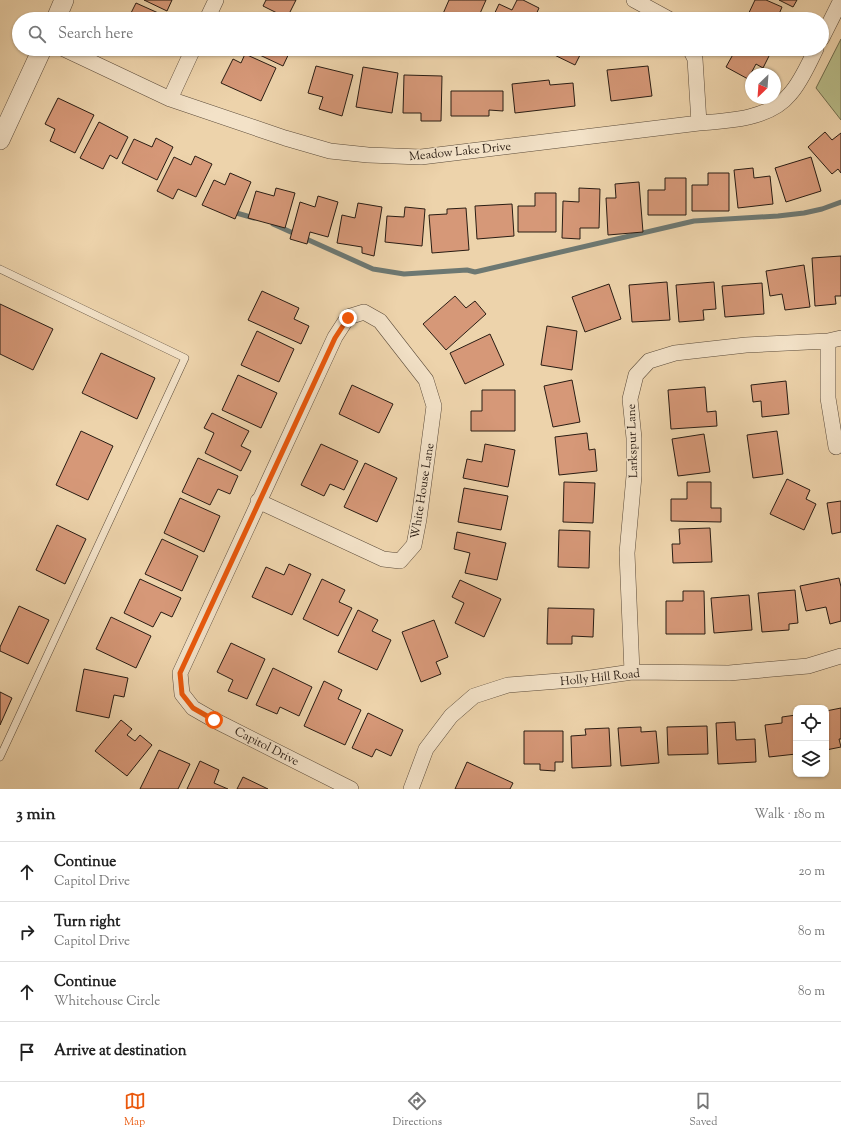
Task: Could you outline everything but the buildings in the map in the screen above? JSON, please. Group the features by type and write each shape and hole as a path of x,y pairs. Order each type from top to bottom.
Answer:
{"street":[{"path":"59,12 64,0"},
{"path":"210,12 216,0"},
{"path":"634,0 656,12"},
{"path":"829,24 841,0"},
{"path":"0,140 39,56"},
{"name":"Meadow Lake Drive","path":"79,56 170,99 285,138 330,151 368,155 421,157 743,119 773,108 790,95 812,56"},
{"path":"170,99 190,56"},
{"path":"693,56 695,60 699,123"},
{"name":"White House Lane","path":"258,501 382,559 400,560 414,545 419,519 434,406 426,380 380,321 364,312"},
{"name":"Capitol Drive","path":"351,789 193,708 182,694 180,673 258,501 335,338 348,318 364,312"},
{"path":"835,340 828,398 836,447"},
{"name":"Larkspur Lane","path":"632,672 627,553 634,476 634,438 630,399 636,375 650,361 676,354 746,345 835,340"},
{"name":"Holly Hill Road","path":"411,789 426,749 451,716 474,696 508,685 584,679 632,672 729,673 808,666 841,656"}],"lane":[{"path":"0,269 185,358 0,757"}],"green space":[{"path":"841,39 841,120 816,88"}],"waterway":[{"path":"273,224 373,269 404,274 467,270 475,272 694,221 804,213 822,209 841,202"},
{"path":"233,212 254,218"}],"route":[{"path":"214,720 193,708 182,694 180,673 258,501 335,338 348,318"}]}
